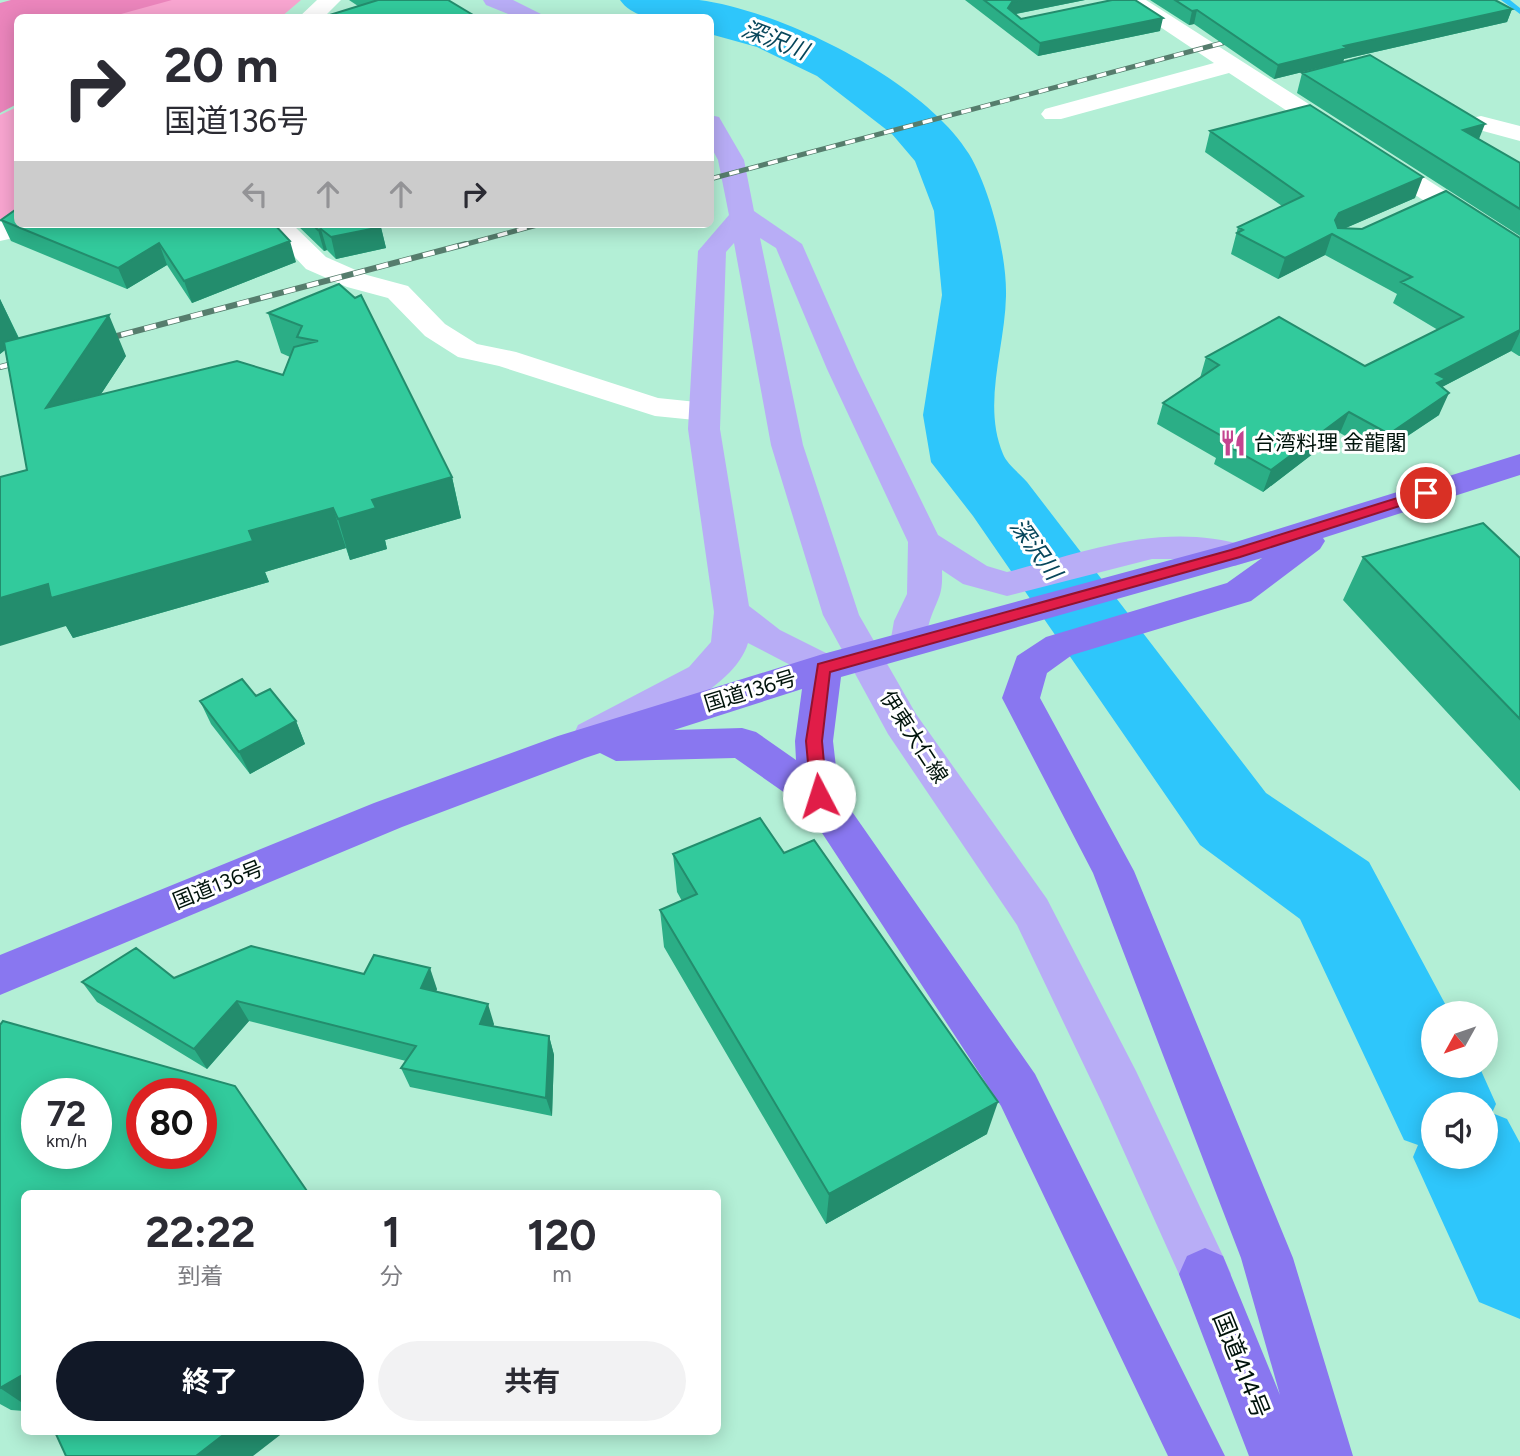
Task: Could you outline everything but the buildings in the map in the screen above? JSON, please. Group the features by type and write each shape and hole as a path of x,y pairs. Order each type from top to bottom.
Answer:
{"highway":[{"name":"国道136号","path":"0,975 388,816 572,747 823,668 1235,554 1520,464"},
{"path":"1325,1456 1267,1258 1113,871 1021,698 1030,666 1059,646 1239,592 1332,523"},
{"path":"819,796 814,741 823,668"},
{"path":"572,747 742,743 819,796 1018,1090 1197,1456"},
{"name":"国道414号","path":"1205,1274 1277,1456"}],"main road":[{"path":"494,0 528,14"},
{"name":"伊東大仁線","path":"714,129 731,160 787,445 841,615 902,724 1031,912 1119,1087 1205,1274"},
{"path":"572,747 702,677 730,646 732,612 704,429 712,251 743,215 788,244 842,369 925,542 925,594 912,621 908,644"},
{"path":"925,542 975,575 1007,584 1152,547 1187,547 1235,554"},
{"path":"732,612 767,639 823,668"}],"street":[{"path":"314,14 330,0"},
{"path":"1133,1 1271,90 1427,205 1520,251"},
{"path":"1053,114 1233,65"},
{"path":"1271,90 1306,81"},
{"path":"1481,123 1520,134"},
{"path":"281,228 316,263 357,281 398,292 435,330 468,351 505,358 656,407 705,411"}],"shaded area":[{"path":"11,0 172,0 121,14 14,14 14,106 0,113 0,3"},
{"path":"141,0 301,0 285,14 113,14"},
{"path":"14,108 14,211 0,220 0,115"}],"waterway":[{"name":"深沢川","path":"644,0 695,14"},
{"path":"1505,0 1520,12"},
{"name":"深沢川","path":"714,19 775,36 835,65 911,122 942,156 964,211 974,295 958,415 968,462 1000,499 1233,819 1335,891 1436,1092"},
{"name":"深沢川","path":"1474,1169 1520,1261"}],"railway":[{"path":"714,178 1241,38"},
{"path":"459,246 526,228"},
{"path":"98,341 466,244"},
{"path":"0,367 27,360"}],"place":[{"name":"台湾料理 金龍閣","path":"1233,443"}],"route":[{"path":"819,796 814,741 823,668 1235,554 1426,493"}]}
